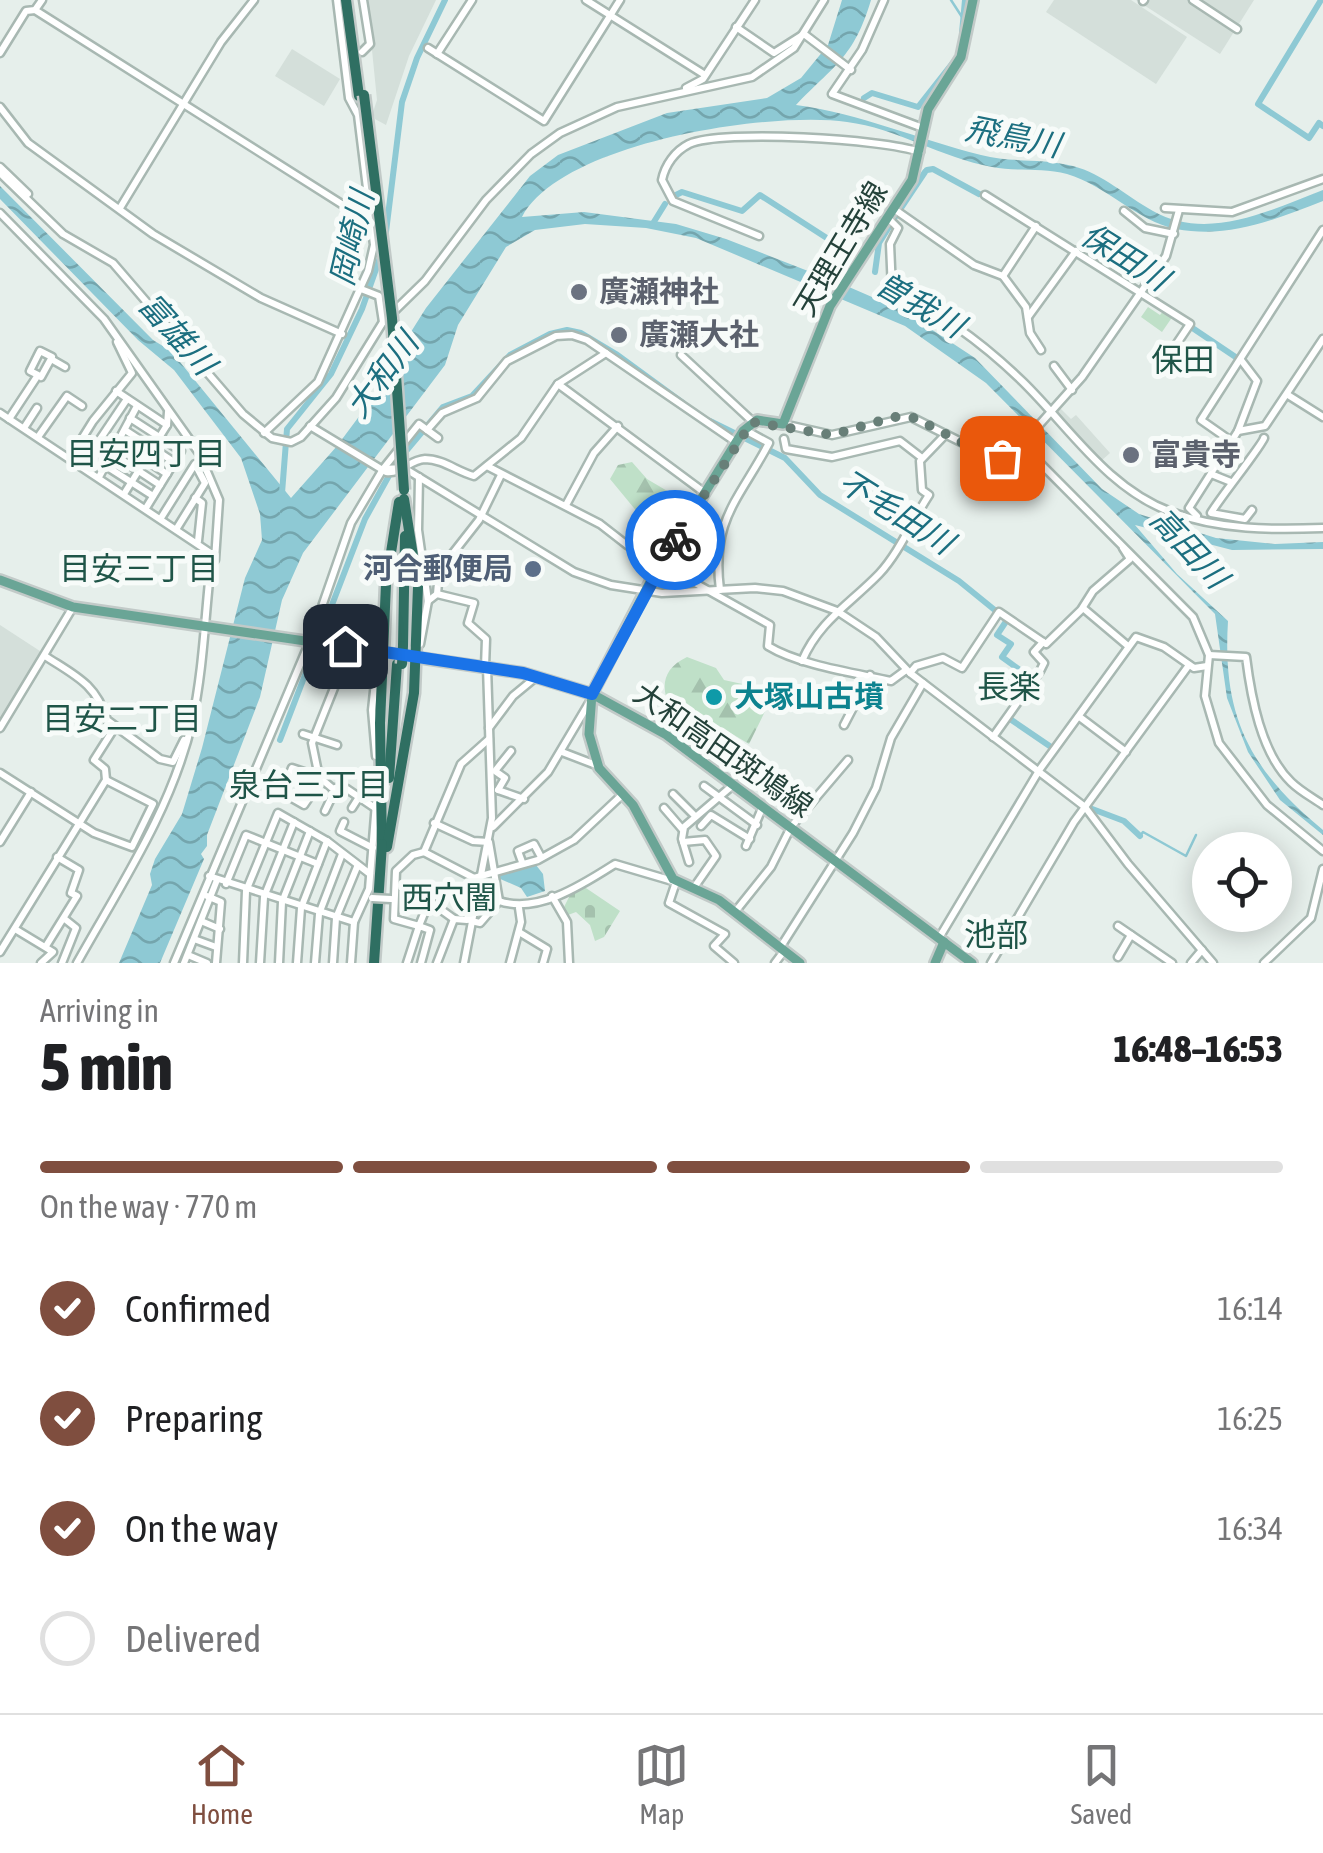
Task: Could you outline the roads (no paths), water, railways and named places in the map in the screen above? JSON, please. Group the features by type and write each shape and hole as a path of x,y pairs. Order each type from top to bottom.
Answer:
{"highway":[{"path":"349,0 386,319 401,495 400,664 381,848"},
{"path":"376,963 381,848 381,652 386,584 401,495"},
{"path":"381,848 413,712 418,587 401,495"}],"main road":[{"name":"天理王寺線","path":"783,424 830,306 912,180 934,97 961,57 973,0"},
{"path":"783,424 742,433 704,493 660,564 590,698 589,734 596,764 623,794 676,882 735,912 800,963"},
{"name":"大和高田斑鳩線","path":"0,580 73,607 538,676 665,734 972,963"},
{"path":"935,963 941,940"}],"street":[{"path":"35,10 42,0"},
{"path":"120,208 224,38 254,0"},
{"path":"264,433 314,387 362,289 373,252 358,115 350,102 338,0"},
{"path":"362,52 370,44 364,0"},
{"path":"437,54 472,0"},
{"path":"586,0 705,75"},
{"path":"428,48 544,121 620,0"},
{"path":"670,94 705,75 755,0"},
{"path":"4,177 63,234 113,264 237,408 264,433 280,442 291,442 313,428 383,322 420,286 486,200 531,154 587,119 670,94 752,77 794,48 806,35 824,0"},
{"path":"884,0 849,68 834,86 835,96 923,128"},
{"path":"1193,0 1237,30"},
{"path":"0,53 26,11 35,10 371,223"},
{"path":"736,26 774,53 806,35"},
{"path":"806,35 849,68"},
{"path":"0,107 28,143 152,234 261,298 342,334"},
{"path":"759,236 673,201 662,180 677,154 695,142 729,137 862,139 920,151"},
{"path":"1165,208 1221,212 1255,207 1323,179"},
{"path":"986,195 1190,324 1160,370"},
{"path":"1124,211 1145,228 1175,233"},
{"path":"783,424 832,435 904,416 924,421 995,458 1009,456 1025,444 1072,390 1171,248 1178,211"},
{"path":"0,214 2,224 16,229"},
{"path":"0,214 64,274 113,331 210,471 218,500 220,526 187,738 164,802 77,963"},
{"path":"891,214 974,265 1003,276 1028,317 1030,333 1041,350"},
{"path":"891,214 898,228 890,244 892,290 962,330 1092,458 1130,489 1159,506 1201,520 1252,528 1323,528"},
{"path":"1003,276 1036,226"},
{"path":"1231,441 1201,420 1323,230"},
{"path":"1028,317 1076,251"},
{"path":"362,289 376,295 383,322"},
{"path":"70,458 132,373 113,331"},
{"path":"427,430 442,413 477,398 507,362 547,340 577,336 742,433 769,444 725,518 716,590"},
{"path":"1238,431 1265,426 1323,339"},
{"path":"51,359 42,377 30,371 40,351 65,367"},
{"path":"390,469 429,459 472,476 522,438 558,384 606,353"},
{"path":"681,355 742,433"},
{"path":"123,358 136,364"},
{"path":"1201,520 1189,508 1238,431 1257,381 1240,360"},
{"path":"1054,366 1072,390"},
{"path":"9,419 38,375"},
{"path":"558,384 704,493"},
{"path":"116,392 167,425"},
{"path":"1288,395 1323,418"},
{"path":"38,437 66,396 82,406"},
{"path":"82,466 126,399"},
{"path":"102,479 136,406"},
{"path":"24,428 36,408"},
{"path":"124,494 167,425 167,408"},
{"path":"0,413 198,541 212,554 206,625"},
{"path":"130,418 181,451 146,508"},
{"path":"174,963 310,642 351,523 418,424 438,438"},
{"path":"566,505 594,453 618,426"},
{"path":"313,428 390,469 419,476 574,572 645,591 783,591 836,611 876,638 908,672 1085,807 1213,963"},
{"path":"124,430 174,462"},
{"path":"802,661 814,636 836,611 878,576 929,494 920,482 922,458 946,434"},
{"path":"784,438 786,449 816,457 902,441 922,458"},
{"path":"1252,510 1245,519 1211,514 1231,482 1261,449 1264,438"},
{"path":"119,442 167,474"},
{"path":"1025,444 1193,617 1210,659 1205,696 1219,743 1266,805 1323,852"},
{"path":"112,454 160,485"},
{"path":"161,518 195,464 205,483 177,528"},
{"path":"486,466 566,505 660,564 716,590 770,625 768,646 802,661 891,681 916,666 943,658 962,668 997,614 1043,642"},
{"path":"110,468 153,496"},
{"path":"1211,474 1231,482"},
{"path":"416,657 428,600 418,530 419,476"},
{"path":"437,594 439,570 482,515 501,476"},
{"path":"195,498 202,503 204,520 198,541"},
{"path":"993,737 1040,672 1044,663 1034,652 1083,608 1092,590 1130,559 1115,535"},
{"path":"428,600 437,594 474,603 468,623 486,638 489,739 495,789 492,828 470,920"},
{"path":"0,728 73,607"},
{"path":"1083,608 1128,646"},
{"path":"941,940 1041,770 1138,636 1200,669 1210,659 1246,658 1261,728 1282,770 1323,806"},
{"path":"345,646 340,674 314,738 320,778 302,808 284,788 292,768 320,778 359,797 376,809"},
{"path":"350,963 354,922 369,897 370,874 381,848 372,710 381,652"},
{"path":"45,656 103,699 106,718 160,759 172,762 187,738"},
{"path":"991,963 1085,807 1189,665"},
{"path":"844,726 870,675"},
{"path":"489,728 505,704 538,676"},
{"path":"775,963 876,788 891,738 922,683"},
{"path":"492,828 524,799 562,752 590,698"},
{"path":"314,704 325,708"},
{"path":"1080,718 1126,752"},
{"path":"0,952 106,780 105,770 94,760 115,727"},
{"path":"302,734 337,744"},
{"path":"424,852 460,764 489,739"},
{"path":"495,789 505,778 494,772 511,751"},
{"path":"562,752 596,764"},
{"path":"735,912 769,871 791,827 848,760"},
{"path":"0,773 78,823 132,847 153,804 106,780"},
{"path":"683,830 734,784"},
{"path":"704,786 718,800 757,824"},
{"path":"336,788 327,808 338,809"},
{"path":"495,789 524,799"},
{"path":"0,842 31,792"},
{"path":"474,878 483,872 541,858 574,840 623,794"},
{"path":"673,794 696,816"},
{"path":"352,808 359,797"},
{"path":"696,802 706,811"},
{"path":"266,806 327,841 370,874"},
{"path":"701,826 711,815 748,843 763,806"},
{"path":"664,808 683,830 688,862"},
{"path":"243,963 246,891 278,813"},
{"path":"260,963 264,897 294,822"},
{"path":"344,822 340,831 381,848"},
{"path":"434,823 473,841 487,854"},
{"path":"278,963 282,902 310,831"},
{"path":"226,884 246,835 318,864"},
{"path":"683,842 705,840 716,856 693,888"},
{"path":"296,963 301,908 327,841"},
{"path":"473,841 489,842"},
{"path":"408,963 429,901 454,919 480,923 499,901 489,842"},
{"path":"522,862 518,851 534,844 541,858"},
{"path":"421,963 430,930 394,919 396,871 412,854 424,852 474,878"},
{"path":"314,963 319,914 342,854"},
{"path":"46,946 66,920 77,896 71,893 79,870 56,856"},
{"path":"499,901 519,908 573,891 614,864 676,882 669,903 725,934 714,946 734,963"},
{"path":"333,963 336,918 357,866"},
{"path":"661,879 665,867"},
{"path":"1264,963 1311,918 1323,869"},
{"path":"213,878 354,922"},
{"path":"464,963 474,878"},
{"path":"206,895 186,959 206,963"},
{"path":"206,895 221,902 216,963"},
{"path":"552,896 567,922 569,963"},
{"path":"369,897 392,899"},
{"path":"510,963 519,908"},
{"path":"437,963 454,919"},
{"path":"62,963 76,928 66,920"},
{"path":"200,921 220,929"},
{"path":"1118,926 1172,963"},
{"path":"15,929 53,952 42,963"},
{"path":"518,932 546,948 543,963"},
{"path":"1118,957 1131,935"},
{"path":"194,939 216,948"},
{"path":"426,947 439,950"},
{"path":"1191,963 1202,950"}],"water":[{"path":"842,0 871,0 850,48 796,105 981,155 1073,166 1094,174 1153,211 1195,224 1239,220 1323,190 1323,201 1233,230 1176,229 1148,219 1067,174 992,167 865,125 813,120 721,127 622,151 579,169 544,191 522,217 584,212 676,224 726,239 849,287 902,310 975,358 1102,489 1139,514 1216,538 1275,544 1323,542 1323,549 1232,550 1135,525 1177,574 1228,621 1230,686 1246,739 1277,786 1323,830 1323,835 1280,800 1248,752 1227,698 1215,614 986,383 905,326 696,238 646,228 585,224 535,230 506,247 458,325 445,365 303,553 282,600 260,697 207,835 207,846 201,854 204,859 160,963 119,963 152,885 150,874 155,859 182,814 245,578 262,540 260,514 241,458 174,370 138,340 0,199 0,186 153,340 171,351 291,498 337,446 404,356 409,335 426,308 530,176 558,155 667,113 767,98 801,78 828,45"},
{"path":"536,865 543,874 545,891 527,897 521,888 498,878 499,872"}],"waterway":[{"name":"岡崎川","path":"385,240 402,102 417,58 445,0"},
{"path":"951,0 962,17"},
{"path":"962,33 965,0"},
{"path":"1321,0 1258,104 1309,138 1319,123 1323,126"},
{"path":"864,98 872,93 918,107 955,60"},
{"name":"保田川","path":"927,170 933,169 979,194"},
{"name":"保田川","path":"895,217 925,172"},
{"name":"保田川","path":"676,195 682,192 742,211 760,195 850,253"},
{"name":"保田川","path":"652,225 665,204"},
{"name":"保田川","path":"875,272 879,243 891,224"},
{"name":"岡崎川","path":"282,493 287,429 331,374 362,309 382,252"},
{"name":"保田川","path":"1188,325 1237,358"},
{"name":"不毛田川","path":"280,740 365,519 396,463 443,407 472,396 510,355 550,334 567,330 581,333 616,354 683,403"},
{"name":"不毛田川","path":"710,421 785,458 820,495 959,581 1007,620 997,635 1011,644 1002,657 1031,678 1020,695"},
{"name":"不毛田川","path":"1010,712 1007,717 1054,749 1053,754"},
{"name":"不毛田川","path":"1087,807 1124,821 1140,836"},
{"path":"1140,836 1143,832 1186,856 1192,843"}],"place":[{"name":"廣瀬神社","path":"579,292"},
{"name":"廣瀬大社","path":"619,335"},
{"name":"富貴寺","path":"1131,455"},
{"name":"河合郵便局","path":"533,569"},
{"name":"大塚山古墳","path":"714,697"}],"district":[{"name":"保田","path":"1183,360"},
{"name":"目安四丁目","path":"146,454"},
{"name":"目安三丁目","path":"139,569"},
{"name":"長楽","path":"1009,687"},
{"name":"目安二丁目","path":"122,719"},
{"name":"泉台三丁目","path":"309,785"},
{"name":"西穴闇","path":"449,898"},
{"name":"池部","path":"996,935"}],"water label":[{"name":"飛鳥川","path":"1013,137"},
{"name":"曽我川","path":"920,305"},
{"name":"富雄川","path":"177,334"},
{"name":"大和川","path":"382,375"},
{"name":"高田川","path":"1189,548"}]}
